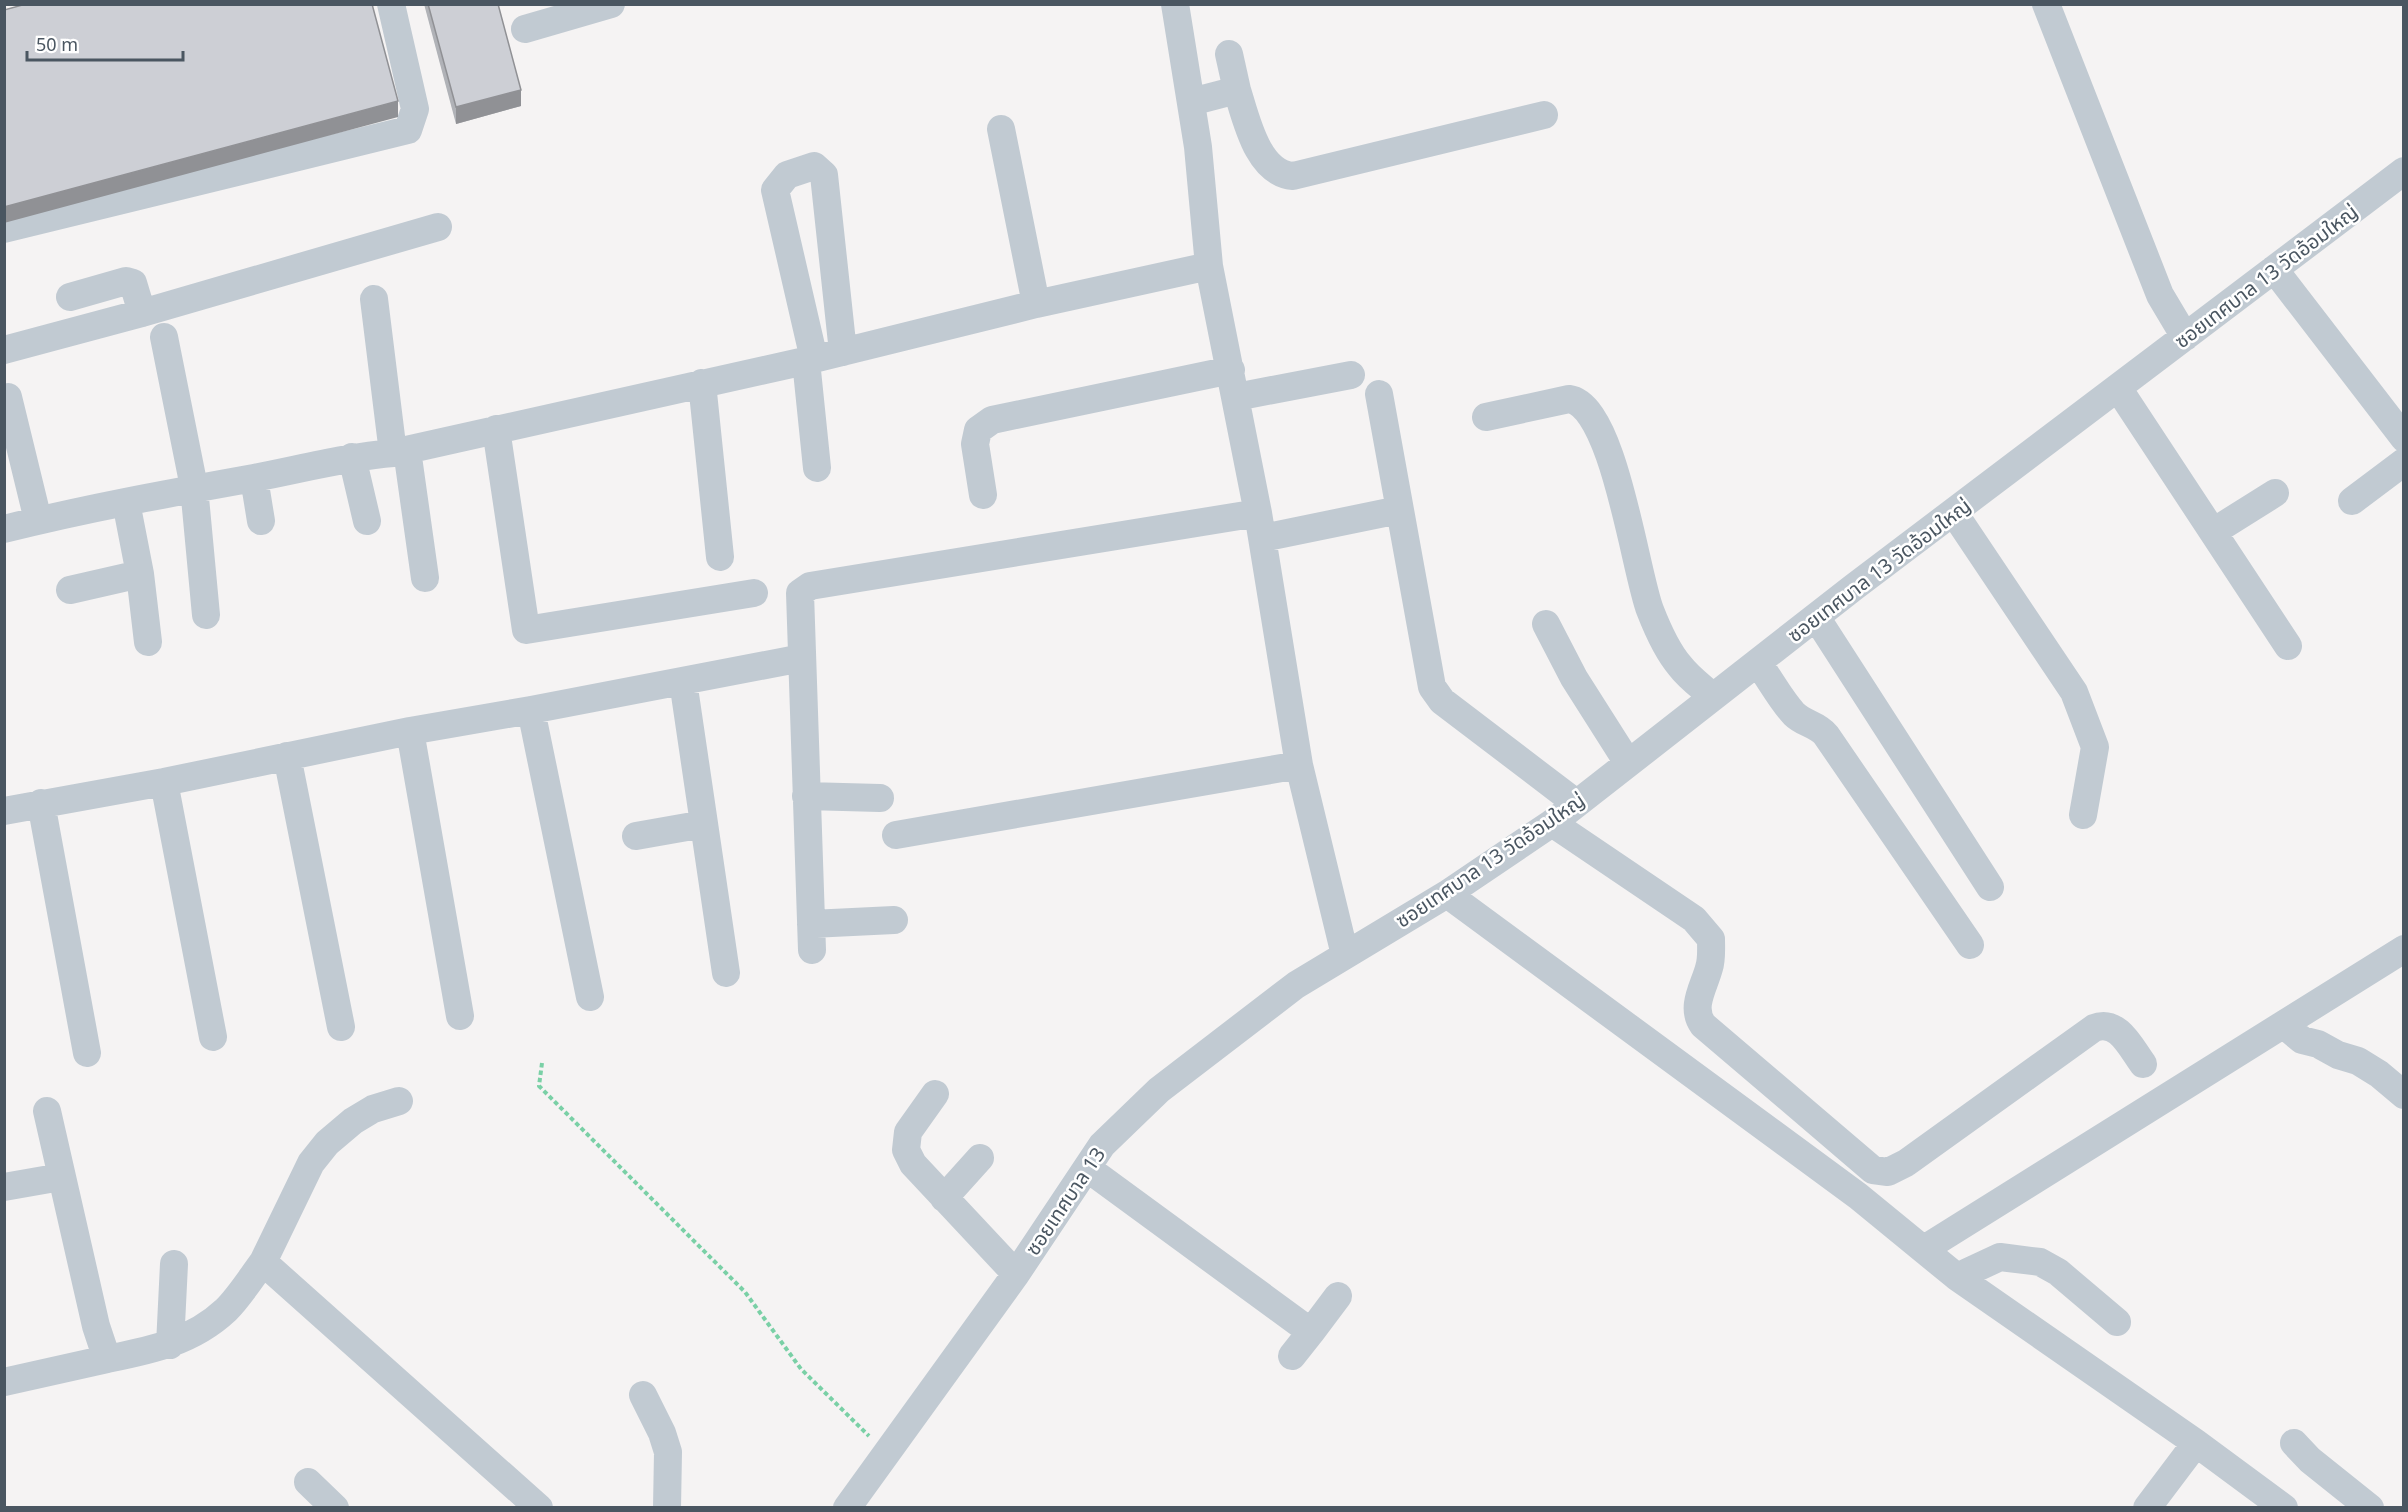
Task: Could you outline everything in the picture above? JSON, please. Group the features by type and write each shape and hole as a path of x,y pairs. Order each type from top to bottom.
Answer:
{"street":[{"path":"4,229 408,130 415,109 391,4"},
{"path":"1175,4 1198,147 1209,266 1261,526 1299,765 1345,955"},
{"path":"2046,4 2160,295 2185,337"},
{"path":"525,29 609,5"},
{"path":"1229,54 1237,90 1255,146 1285,176 1293,177 1544,115"},
{"path":"1191,102 1237,90"},
{"path":"1001,129 1036,304"},
{"path":"817,468 810,360 775,190 787,174 814,166 824,175 843,352"},
{"name":"ซอยเทศบาล 13 วัดอ้อมใหญ่","path":"1345,955 1447,894 1552,823 1816,617 2403,171"},
{"path":"4,350 142,313 438,227"},
{"path":"4,529 194,487 254,478 352,457 400,451 810,360 1036,304 1209,266"},
{"path":"2274,269 2403,438"},
{"path":"70,297 126,281 133,283 137,290 142,313"},
{"path":"374,299 425,578"},
{"path":"164,338 194,487 206,615"},
{"path":"983,495 975,444 978,430 992,420 1234,384 1351,375"},
{"path":"702,383 720,557"},
{"path":"2118,388 2288,646"},
{"path":"1379,394 1431,687 1442,701 1576,803"},
{"path":"8,397 38,520"},
{"path":"1486,417 1569,399 1583,406 1597,425 1614,466 1650,609 1678,665 1713,697"},
{"path":"496,429 526,630 754,593"},
{"path":"352,457 367,521"},
{"path":"2352,501 2403,462"},
{"path":"254,478 261,521"},
{"path":"2213,532 2275,493"},
{"path":"126,502 140,574 148,642"},
{"path":"894,920 812,937 800,593 810,586 1399,510"},
{"path":"1953,513 2074,692 2095,747 2083,815"},
{"path":"70,590 140,574"},
{"path":"1816,617 1990,887"},
{"path":"1546,624 1574,678 1628,763"},
{"path":"4,812 41,803 164,782 410,731 802,658"},
{"path":"1758,663 1795,714 1807,723 1820,728 1826,735 1970,945"},
{"path":"683,681 726,973"},
{"path":"531,710 590,997"},
{"path":"410,731 460,1016"},
{"path":"287,756 341,1027"},
{"path":"896,835 1299,765"},
{"path":"164,782 213,1037"},
{"path":"807,796 880,798"},
{"path":"41,803 87,1053"},
{"path":"1552,823 1694,919 1711,939 1710,965 1697,1005 1696,1016 1703,1025 1873,1170 1888,1172 1906,1163 2102,1025 2113,1027 2143,1065"},
{"path":"636,836 704,824"},
{"path":"1447,894 1858,1196 1957,1277 2196,1443 2284,1508"},
{"name":"ซอยเทศบาล 13","path":"847,1508 1016,1274 1102,1145 1159,1090 1287,992 1345,955"},
{"path":"1924,1249 2284,1025 2400,957"},
{"path":"2284,1025 2302,1040 2318,1044 2338,1055 2358,1061 2379,1074 2403,1095"},
{"path":"935,1094 908,1132 906,1150 913,1164 1016,1274"},
{"path":"4,1382 170,1345 208,1325 227,1310 263,1262 311,1163 327,1143 353,1121 373,1109 399,1101"},
{"path":"47,1111 96,1326 107,1359"},
{"path":"944,1198 980,1158"},
{"path":"1087,1168 1311,1332"},
{"path":"4,1187 61,1177"},
{"path":"1957,1277 2000,1257 2040,1262 2058,1272 2117,1322"},
{"path":"263,1262 539,1508"},
{"path":"170,1345 174,1264"},
{"path":"1292,1356 1338,1296"},
{"path":"643,1395 662,1433 668,1452 667,1508"},
{"path":"2147,1508 2196,1443"},
{"path":"2294,1443 2310,1460 2370,1508"},
{"path":"308,1482 335,1508"}],"path":[{"path":"542,1063 539,1086 745,1292 801,1369 887,1454"}],"building":[{"path":"26,4 372,4 398,101 4,207 4,10"},
{"path":"428,4 498,4 521,90 456,107"}]}
